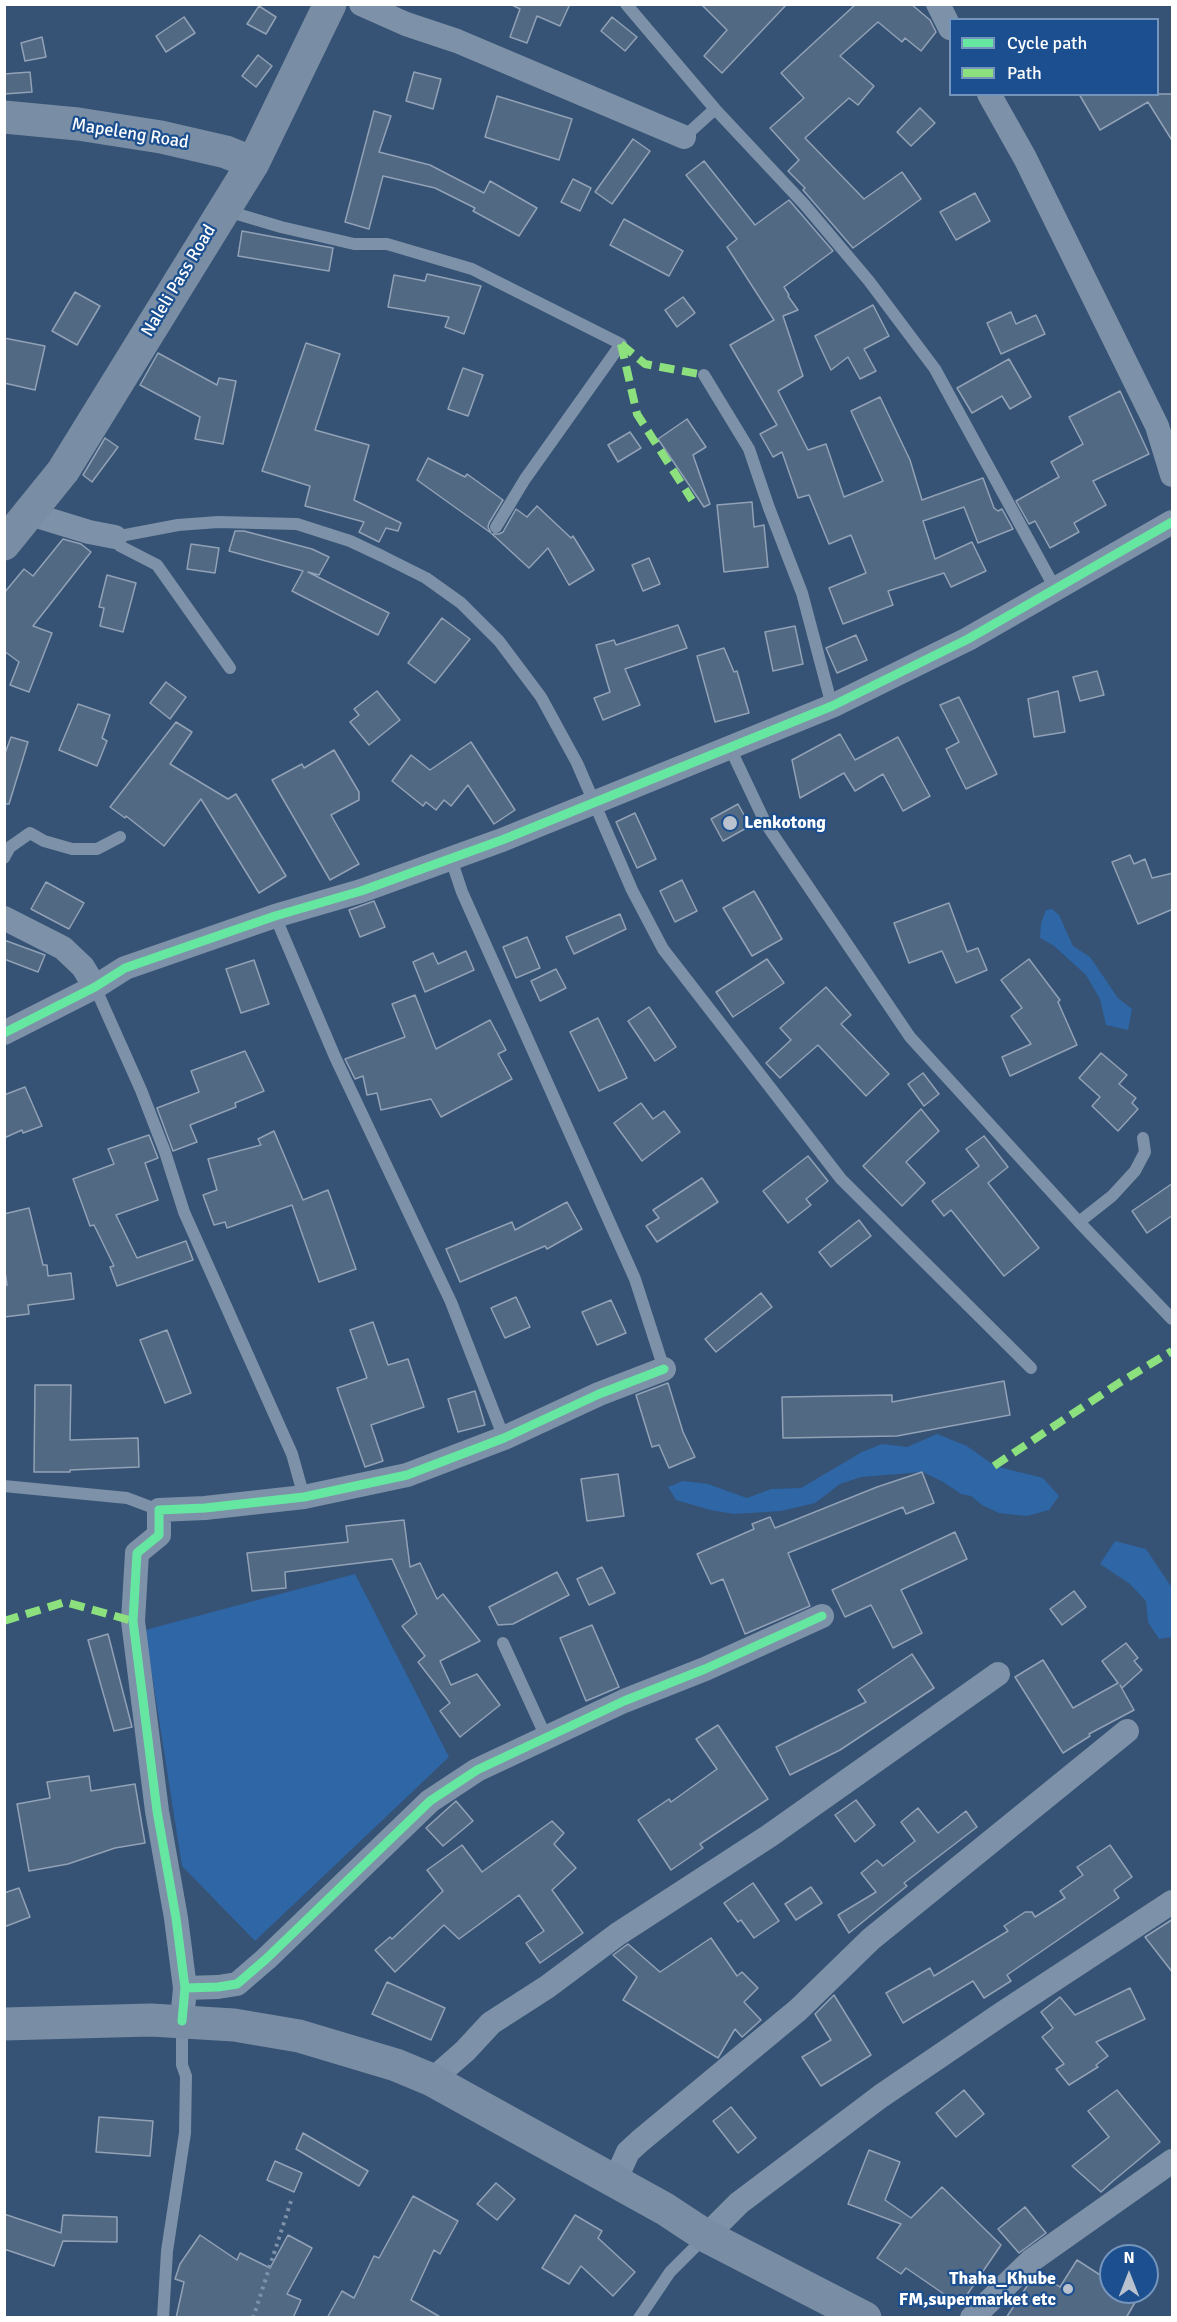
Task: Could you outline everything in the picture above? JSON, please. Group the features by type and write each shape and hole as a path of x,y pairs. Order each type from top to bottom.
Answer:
{"main road":[{"name":"Naleli Pass Road","path":"4,544 63,471 253,163 330,4"},
{"name":"Mapeleng Road","path":"4,117 78,124 161,137 226,152 253,163"},
{"path":"4,2024 118,2020 234,2025 299,2036 396,2065 432,2080 614,2183 665,2209 706,2236 865,2318"}],"street":[{"path":"362,4 406,24 457,41 684,137"},
{"path":"938,4 949,24"},
{"path":"990,96 1025,158 1157,426 1173,475"},
{"path":"27,513 89,532 115,537"},
{"path":"4,1033 95,987 124,968 276,916 361,891 451,859 832,706 968,639 1173,522"},
{"path":"4,918 63,948 83,967 95,987"},
{"path":"182,2021 185,1988 176,1918 157,1811 133,1621 137,1553 159,1535 159,1510 205,1508 304,1497 407,1475 504,1438 599,1394 664,1369"},
{"path":"185,1988 218,1988 237,1984 266,1959 430,1801 477,1770 624,1701 705,1669 822,1616"},
{"path":"432,2080 465,2051 491,2023 547,1987 618,1934 769,1836 998,1674"},
{"path":"614,2183 628,2152 798,2010 871,1939 1127,1731"},
{"path":"706,2236 739,2203 881,2096 1173,1902"},
{"path":"972,2318 1032,2260 1173,2161"}],"lane":[{"path":"626,4 715,109 804,204 869,281 935,369 1056,590"},
{"path":"684,137 715,109"},
{"path":"223,209 280,227 354,244 387,244 472,269 621,344 525,479 496,527"},
{"path":"704,375 749,449 802,593 832,706"},
{"path":"230,668 157,565 120,546 115,537 178,525 218,522 297,524 350,541 426,578 460,603 499,641 542,697 577,763 632,890 663,949 841,1179 1031,1368"},
{"path":"730,748 766,824 910,1037 1079,1222 1173,1319"},
{"path":"4,858 10,848 30,833 44,841 72,849 97,849 120,837"},
{"path":"451,859 462,892 635,1279 664,1369"},
{"path":"276,916 335,1057 452,1302 504,1438"},
{"path":"95,987 141,1090 165,1152 184,1212 292,1454 304,1497"},
{"path":"1079,1222 1112,1196 1135,1171 1145,1152 1143,1138"},
{"path":"4,1485 127,1498 159,1510"},
{"path":"503,1643 546,1737"},
{"path":"163,2318 167,2251 185,2133 186,2076 182,2065 182,2021"},
{"path":"639,2318 670,2272 706,2236"}],"path":[{"path":"253,2318 292,2198"}],"shaded area":[{"path":"1052,909 1059,915 1073,946 1090,957 1118,998 1132,1009 1128,1030 1106,1025 1100,999 1086,975 1054,946 1040,938 1041,923 1046,910"},
{"path":"937,1434 967,1446 995,1466 1043,1478 1059,1496 1049,1510 1027,1516 999,1513 923,1472 861,1477 840,1484 815,1503 781,1511 734,1514 676,1500 668,1487 683,1481 708,1484 747,1498 771,1489 801,1488 862,1452 882,1444 907,1447"},
{"path":"1115,1541 1146,1549 1172,1588 1172,1637 1159,1639 1148,1622 1146,1601 1130,1584 1100,1564"},
{"path":"355,1574 449,1757 255,1941 182,1866 145,1630"}],"building":[{"path":"510,4 570,4 560,26 537,16 527,43 510,37 520,9"},
{"path":"701,4 787,4 722,73 704,56 727,30"},
{"path":"856,4 911,4 930,20 936,32 921,51 905,38 902,42 878,22 840,56 874,86 858,105 849,98 805,138 864,199 902,172 921,199 853,248 803,190 805,188 788,171 799,160 770,128 804,98 781,73"},
{"path":"259,6 276,17 266,34 247,24"},
{"path":"184,17 195,33 166,52 156,36"},
{"path":"612,17 637,37 625,51 601,31"},
{"path":"42,37 46,57 25,61 21,43"},
{"path":"258,55 272,66 256,87 242,76"},
{"path":"30,72 32,92 4,94 4,74"},
{"path":"414,72 441,79 433,109 406,101"},
{"path":"1173,94 1173,142 1148,102 1100,130 1080,96"},
{"path":"497,96 572,119 559,160 485,137"},
{"path":"920,108 935,123 911,146 897,132"},
{"path":"374,111 391,116 379,152 430,165 484,193 490,181 537,208 519,236 473,211 475,208 435,188 383,176 369,229 345,222"},
{"path":"633,139 650,151 612,204 595,192"},
{"path":"704,161 755,225 789,200 833,251 784,287 798,310 783,316 803,376 778,391 808,450 826,444 844,497 883,481 851,411 880,397 910,460 922,500 983,478 994,508 998,511 1002,509 1013,529 978,543 964,507 923,521 935,559 972,542 986,571 951,587 944,573 888,591 893,605 843,624 829,588 866,573 851,535 829,544 809,495 798,498 782,452 773,457 760,434 777,425 730,345 774,320 727,247 737,239 686,175"},
{"path":"573,179 591,188 580,211 561,202"},
{"path":"975,193 990,221 956,240 940,212"},
{"path":"624,219 683,251 669,276 610,245"},
{"path":"242,231 333,248 329,271 238,256"},
{"path":"427,274 481,286 464,334 445,327 449,317 388,307 394,275 425,281"},
{"path":"75,292 100,306 77,345 52,331"},
{"path":"683,297 695,313 677,327 665,310"},
{"path":"873,305 889,336 864,349 876,371 860,379 848,357 831,370 815,336"},
{"path":"1011,312 1016,324 1036,315 1045,334 1001,354 987,323"},
{"path":"4,338 45,346 35,390 4,383"},
{"path":"306,343 340,354 315,430 369,445 354,500 401,523 398,531 386,528 379,542 359,532 364,522 305,506 310,486 262,471"},
{"path":"158,353 217,385 219,378 236,381 223,444 195,439 200,417 140,385"},
{"path":"1009,359 1031,397 1010,409 1002,396 972,413 957,388"},
{"path":"463,368 483,375 468,416 448,409"},
{"path":"1120,391 1149,454 1093,481 1106,505 1074,523 1079,532 1050,548 1035,521 1029,524 1016,501 1059,477 1051,462 1083,444 1069,417"},
{"path":"687,419 706,447 693,455 710,504 704,507 658,439"},
{"path":"630,432 641,448 618,462 608,445"},
{"path":"105,438 118,447 92,482 83,475"},
{"path":"428,458 465,477 467,474 503,500 489,523 491,533 417,480"},
{"path":"752,502 754,527 764,525 768,567 724,572 717,505"},
{"path":"537,506 571,538 573,536 594,570 569,585 548,548 529,568 492,534 503,532 516,509 527,517"},
{"path":"235,531 244,531 312,549 329,557 319,575 308,572 389,613 378,635 292,591 303,571 229,551"},
{"path":"63,539 81,544 91,552 33,626 52,633 29,692 10,685 19,662 4,651 4,593 24,569 33,576"},
{"path":"191,544 219,548 215,573 187,569"},
{"path":"649,558 660,584 643,591 632,565"},
{"path":"107,575 136,583 123,632 100,626 104,608 99,607"},
{"path":"442,618 470,639 435,683 408,663"},
{"path":"678,625 687,648 625,669 640,705 603,720 594,698 610,692 596,645 614,640 616,645"},
{"path":"795,626 803,664 773,671 765,632"},
{"path":"856,635 867,660 837,673 826,648"},
{"path":"724,648 734,672 737,671 749,713 715,722 697,656"},
{"path":"1097,671 1104,695 1080,701 1073,677"},
{"path":"166,682 186,697 170,719 150,703"},
{"path":"377,691 400,720 369,745 350,722 359,715 354,709"},
{"path":"1058,691 1065,732 1034,737 1028,699"},
{"path":"959,697 997,774 966,789 946,749 959,742 940,705"},
{"path":"78,704 110,715 102,738 107,741 97,766 59,750"},
{"path":"176,722 192,732 170,764 228,799 236,794 286,876 259,893 201,799 164,846 126,816 125,818 110,807"},
{"path":"840,734 855,760 898,737 930,796 903,811 883,774 855,791 844,773 800,798 792,760"},
{"path":"11,737 28,742 9,804 4,804 4,756"},
{"path":"471,742 515,810 494,824 468,785 451,806 444,800 436,810 426,802 423,806 392,781 411,755 430,770"},
{"path":"334,750 359,792 359,800 331,815 359,864 330,880 272,780 302,764 304,768"},
{"name":"Lenkotong","path":"738,804 750,826 723,841 711,819"},
{"path":"635,813 656,859 637,868 616,822"},
{"path":"1130,855 1134,864 1145,859 1152,878 1173,873 1173,909 1138,924 1112,862"},
{"path":"682,880 697,911 675,922 660,891"},
{"path":"46,882 84,903 69,929 31,909"},
{"path":"754,891 782,939 752,956 723,908"},
{"path":"374,901 385,927 360,937 349,910"},
{"path":"949,903 967,952 978,948 987,970 956,983 942,951 909,963 894,923"},
{"path":"620,914 626,929 574,954 566,937"},
{"path":"527,937 540,968 516,978 503,947"},
{"path":"4,940 45,955 38,972 4,959"},
{"path":"466,951 474,970 425,992 413,962 433,953 438,964"},
{"path":"767,959 784,983 733,1017 716,992"},
{"path":"1029,959 1060,1000 1058,1002 1077,1045 1010,1076 1002,1057 1031,1044 1011,1016 1022,1008 1001,980"},
{"path":"254,960 269,1004 241,1013 226,969"},
{"path":"556,969 566,988 540,1001 531,981"},
{"path":"826,987 851,1015 841,1024 889,1074 866,1096 818,1045 780,1078 766,1063 791,1040 780,1028"},
{"path":"415,995 436,1049 490,1020 506,1050 498,1054 512,1079 441,1117 431,1099 381,1110 377,1093 367,1095 363,1076 355,1079 345,1059 405,1037 392,1004"},
{"path":"649,1007 676,1047 655,1061 628,1021"},
{"path":"598,1018 627,1078 599,1091 570,1032"},
{"path":"245,1051 264,1091 235,1103 236,1107 190,1125 197,1142 173,1151 157,1108 199,1092 191,1071"},
{"path":"1101,1053 1127,1075 1119,1084 1136,1098 1132,1103 1138,1109 1118,1131 1092,1106 1100,1097 1079,1078"},
{"path":"923,1073 939,1094 924,1106 908,1084"},
{"path":"25,1087 42,1126 23,1133 22,1130 4,1138 4,1095"},
{"path":"641,1103 653,1119 664,1111 680,1132 642,1161 614,1123"},
{"path":"921,1109 939,1131 906,1162 925,1183 902,1206 863,1166"},
{"path":"274,1131 303,1200 328,1190 356,1269 319,1282 292,1205 227,1228 225,1222 214,1225 203,1195 217,1190 208,1159 261,1145 258,1139"},
{"path":"149,1135 158,1158 145,1163 158,1200 116,1215 137,1258 186,1241 193,1260 117,1286 110,1267 114,1266 94,1225 90,1226 73,1179 114,1164 108,1149"},
{"path":"984,1136 1008,1167 988,1183 1039,1248 1004,1276 951,1210 944,1216 932,1201 979,1166 966,1149"},
{"path":"808,1156 828,1181 806,1199 811,1205 788,1223 763,1191"},
{"path":"702,1178 718,1202 657,1242 646,1226 659,1218 653,1210"},
{"path":"1173,1183 1173,1215 1147,1233 1132,1211"},
{"path":"567,1202 582,1229 547,1249 545,1246 460,1282 446,1249 512,1222 515,1230"},
{"path":"29,1208 43,1265 47,1265 48,1276 71,1273 74,1299 28,1305 29,1314 4,1317 4,1286 7,1285 4,1265 4,1214"},
{"path":"859,1220 871,1236 831,1267 819,1252"},
{"path":"761,1293 772,1307 716,1352 705,1339"},
{"path":"516,1297 530,1327 505,1338 491,1308"},
{"path":"611,1300 626,1333 597,1345 582,1312"},
{"path":"373,1322 388,1365 408,1359 424,1407 371,1425 383,1461 365,1467 337,1388 367,1378 350,1330"},
{"path":"167,1330 191,1393 165,1403 140,1340"},
{"path":"1004,1381 1010,1415 897,1436 783,1438 782,1397 892,1395 892,1402"},
{"path":"668,1383 683,1432 695,1457 669,1468 659,1445 652,1447 636,1395"},
{"path":"35,1385 71,1385 70,1440 138,1438 139,1467 34,1472"},
{"path":"475,1391 485,1425 458,1432 448,1399"},
{"path":"922,1472 934,1503 906,1514 903,1507 788,1553 810,1606 745,1634 723,1579 711,1584 697,1554 754,1529 752,1524 770,1517 775,1528 877,1487"},
{"path":"618,1474 624,1516 587,1521 581,1479"},
{"path":"404,1520 410,1567 420,1563 437,1599 443,1594 480,1641 440,1661 451,1685 477,1674 500,1705 460,1737 440,1711 450,1703 418,1662 425,1656 402,1626 417,1614 392,1559 285,1572 286,1588 252,1591 247,1553 348,1542 346,1526"},
{"path":"955,1532 967,1559 901,1590 922,1633 893,1648 871,1605 845,1617 832,1590"},
{"path":"602,1567 615,1593 589,1605 577,1579"},
{"path":"557,1572 569,1595 513,1624 498,1625 489,1607"},
{"path":"1074,1591 1086,1607 1062,1625 1050,1609"},
{"path":"592,1625 619,1687 586,1701 560,1638"},
{"path":"108,1634 132,1727 114,1731 88,1640"},
{"path":"1126,1643 1138,1658 1134,1661 1142,1670 1122,1688 1120,1685 1134,1710 1089,1734 1090,1736 1063,1753 1015,1677 1043,1660 1073,1708 1118,1683 1102,1661"},
{"path":"912,1654 934,1688 840,1750 790,1775 776,1747 866,1702 858,1690"},
{"path":"718,1725 768,1799 700,1844 703,1848 671,1870 638,1820 669,1799 671,1802 717,1769 696,1739"},
{"path":"89,1776 91,1791 135,1784 145,1843 115,1848 68,1864 29,1871 17,1804 50,1798 47,1782"},
{"path":"856,1800 875,1825 855,1842 835,1815"},
{"path":"456,1801 473,1821 443,1846 426,1828"},
{"path":"918,1808 938,1833 966,1811 977,1827 904,1883 907,1886 849,1933 838,1915 876,1892 861,1873 877,1860 883,1866 915,1841 901,1822"},
{"path":"552,1821 564,1833 554,1844 576,1868 552,1890 583,1933 540,1963 526,1943 544,1931 519,1895 459,1939 444,1925 395,1972 375,1950 390,1937 392,1939 443,1891 427,1870 462,1845 482,1872"},
{"path":"1110,1845 1132,1877 1114,1890 1119,1898 1007,1975 1011,1981 984,1998 973,1981 903,2023 886,1993 930,1968 934,1976 1008,1931 1004,1926 1025,1912 1032,1912 1035,1917 1065,1898 1060,1891 1083,1875 1077,1867"},
{"path":"753,1883 779,1921 754,1938 741,1920 738,1922 724,1903"},
{"path":"811,1887 822,1903 796,1920 785,1904"},
{"path":"19,1888 30,1917 4,1927 4,1893"},
{"path":"1173,1919 1173,1973 1145,1937"},
{"path":"711,1938 737,1976 742,1972 758,1988 744,2002 761,2020 742,2037 735,2029 718,2058 623,2000 637,1977 613,1955 628,1944 660,1972"},
{"path":"387,1982 445,2008 431,2040 372,2014"},
{"path":"1130,1988 1145,2019 1096,2042 1108,2056 1096,2065 1098,2067 1069,2085 1056,2069 1064,2064 1042,2037 1053,2028 1041,2012 1060,1997 1075,2015"},
{"path":"834,1995 871,2055 821,2086 802,2057 831,2040 815,2014"},
{"path":"964,2090 984,2114 956,2137 936,2113"},
{"path":"1117,2090 1160,2142 1101,2192 1072,2166 1109,2137 1088,2111"},
{"path":"731,2107 756,2138 738,2153 713,2121"},
{"path":"99,2117 153,2121 150,2156 96,2152"},
{"path":"303,2133 368,2171 359,2186 296,2149"},
{"path":"869,2150 900,2162 885,2200 911,2218 942,2187 1001,2245 960,2305 906,2268 901,2274 877,2258 901,2224 848,2204"},
{"path":"275,2161 302,2173 294,2192 267,2180"},
{"path":"496,2183 515,2199 497,2220 477,2204"},
{"path":"413,2196 458,2221 440,2254 434,2250 411,2300 442,2318 327,2318 342,2291 354,2298 374,2256 379,2258"},
{"path":"1025,2207 1046,2233 1019,2253 998,2229"},
{"path":"4,2214 61,2233 63,2215 117,2217 117,2242 63,2241 54,2266 4,2249"},
{"path":"575,2215 602,2231 598,2238 635,2272 613,2296 581,2266 569,2284 542,2268"},
{"path":"200,2235 237,2260 240,2253 270,2268 288,2235 312,2248 287,2294 301,2300 293,2318 176,2318 184,2282 175,2279 180,2264"},
{"name":"Thaha_Khube FM,supermarket etc","path":"1077,2260 1099,2274 1099,2304 1134,2304 1126,2318 1006,2318 1029,2283 1039,2273 1060,2287"}],"marked path":[{"path":"621,344 637,414 692,500"},
{"path":"621,344 645,364 704,375"},
{"path":"994,1466 1119,1383 1172,1351"},
{"path":"4,1621 65,1602 133,1621"}],"cycle path":[{"path":"4,1033 95,987 125,968 275,916 361,891 502,840 832,706 968,639 1172,522"},
{"path":"182,2021 185,1988 176,1918 157,1811 133,1621 137,1553 159,1535 159,1510 205,1508 304,1497 407,1475 504,1438 599,1394 664,1369"},
{"path":"185,1988 237,1984 266,1959 430,1801 477,1770 624,1701 705,1669 822,1616"}],"place":[{"name":"Lenkotong","path":"730,823"},
{"name":"Thaha_Khube FM,supermarket etc","path":"1068,2289"}]}
